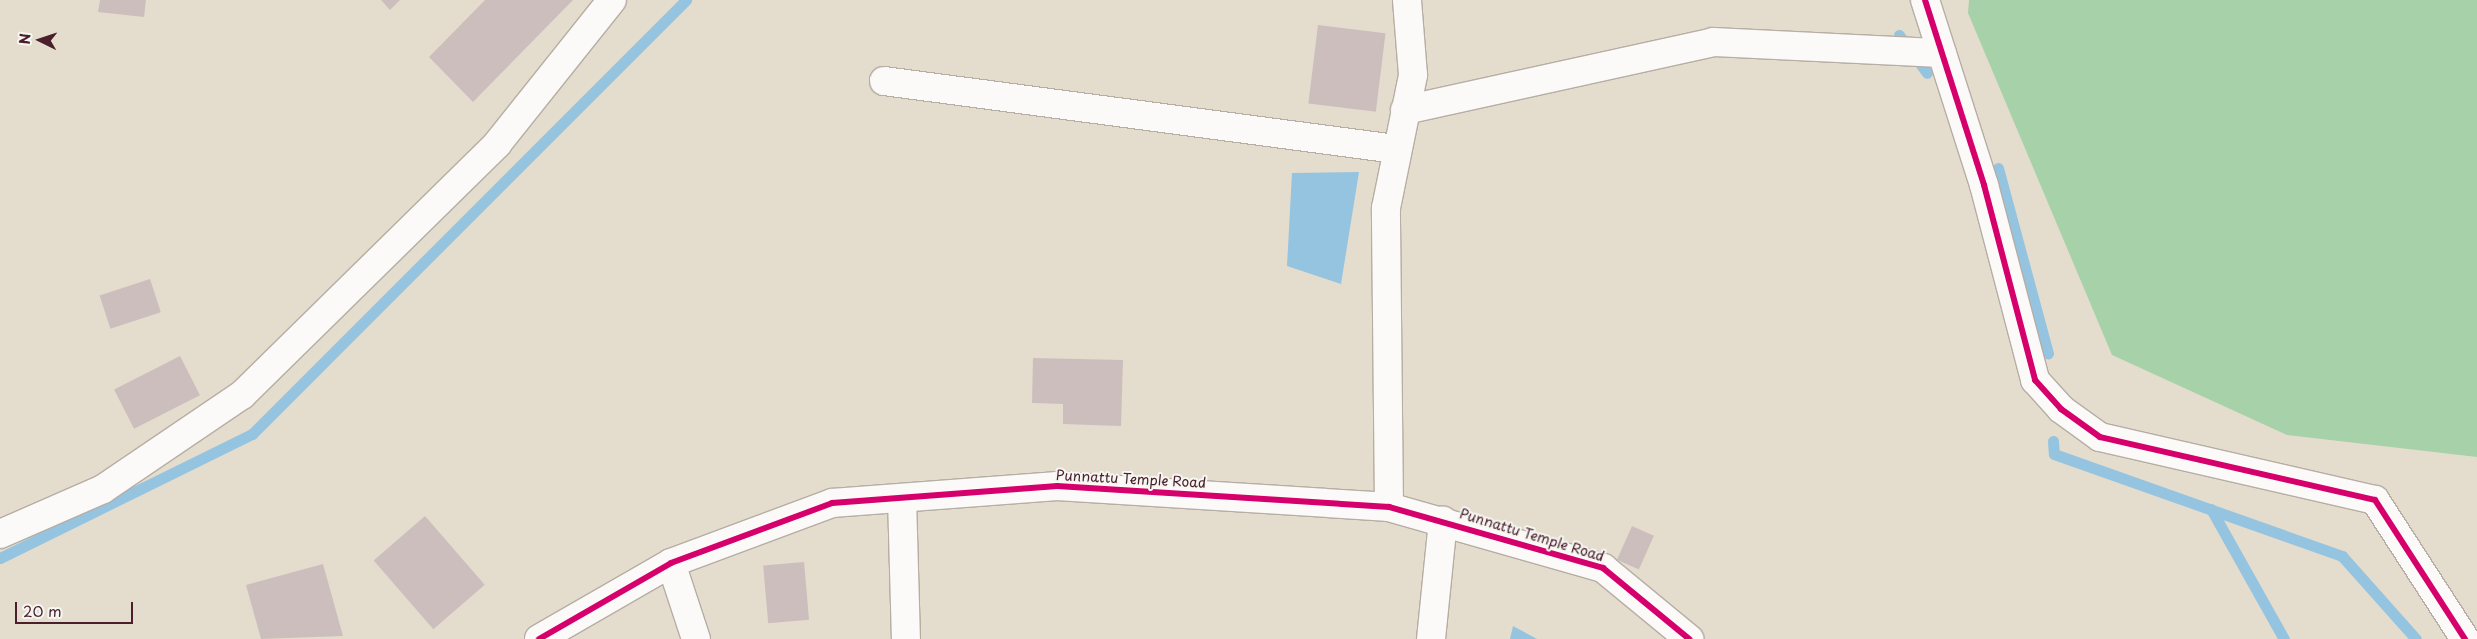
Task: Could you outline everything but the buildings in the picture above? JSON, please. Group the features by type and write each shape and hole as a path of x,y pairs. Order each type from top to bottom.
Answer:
{"street":[{"path":"0,534 103,489 242,395 497,144 612,0"},
{"path":"1389,507 1386,208 1396,149 1413,75 1407,0"},
{"path":"1925,0 1984,185 2035,380 2061,408 2100,437 2375,500 2464,639"},
{"path":"1405,110 1712,42 1942,53"},
{"path":"884,81 1396,149"},
{"name":"Punnattu Temple Road","path":"539,639 671,563 832,504 1057,486 1389,507 1604,568 1688,639"},
{"path":"902,498 906,639"},
{"path":"1430,639 1443,521"},
{"path":"671,563 696,639"}],"green space":[{"path":"1969,0 2477,0 2477,457 2287,435 2112,355 1968,13"}],"water":[{"path":"1359,172 1341,284 1287,266 1292,173"},
{"path":"1513,626 1537,639 1510,639"}],"waterway":[{"path":"0,558 252,434 686,0"},
{"path":"1899,35 1927,73"},
{"path":"1998,168 2048,353"},
{"path":"2053,441 2054,454 2342,556 2416,639"},
{"path":"2211,509 2284,639"}],"cycle path":[{"path":"1925,0 1984,185 2035,380 2061,409 2100,437 2375,500 2465,639"},
{"path":"539,639 671,563 832,503 1057,486 1389,507 1603,568 1689,639"}]}
